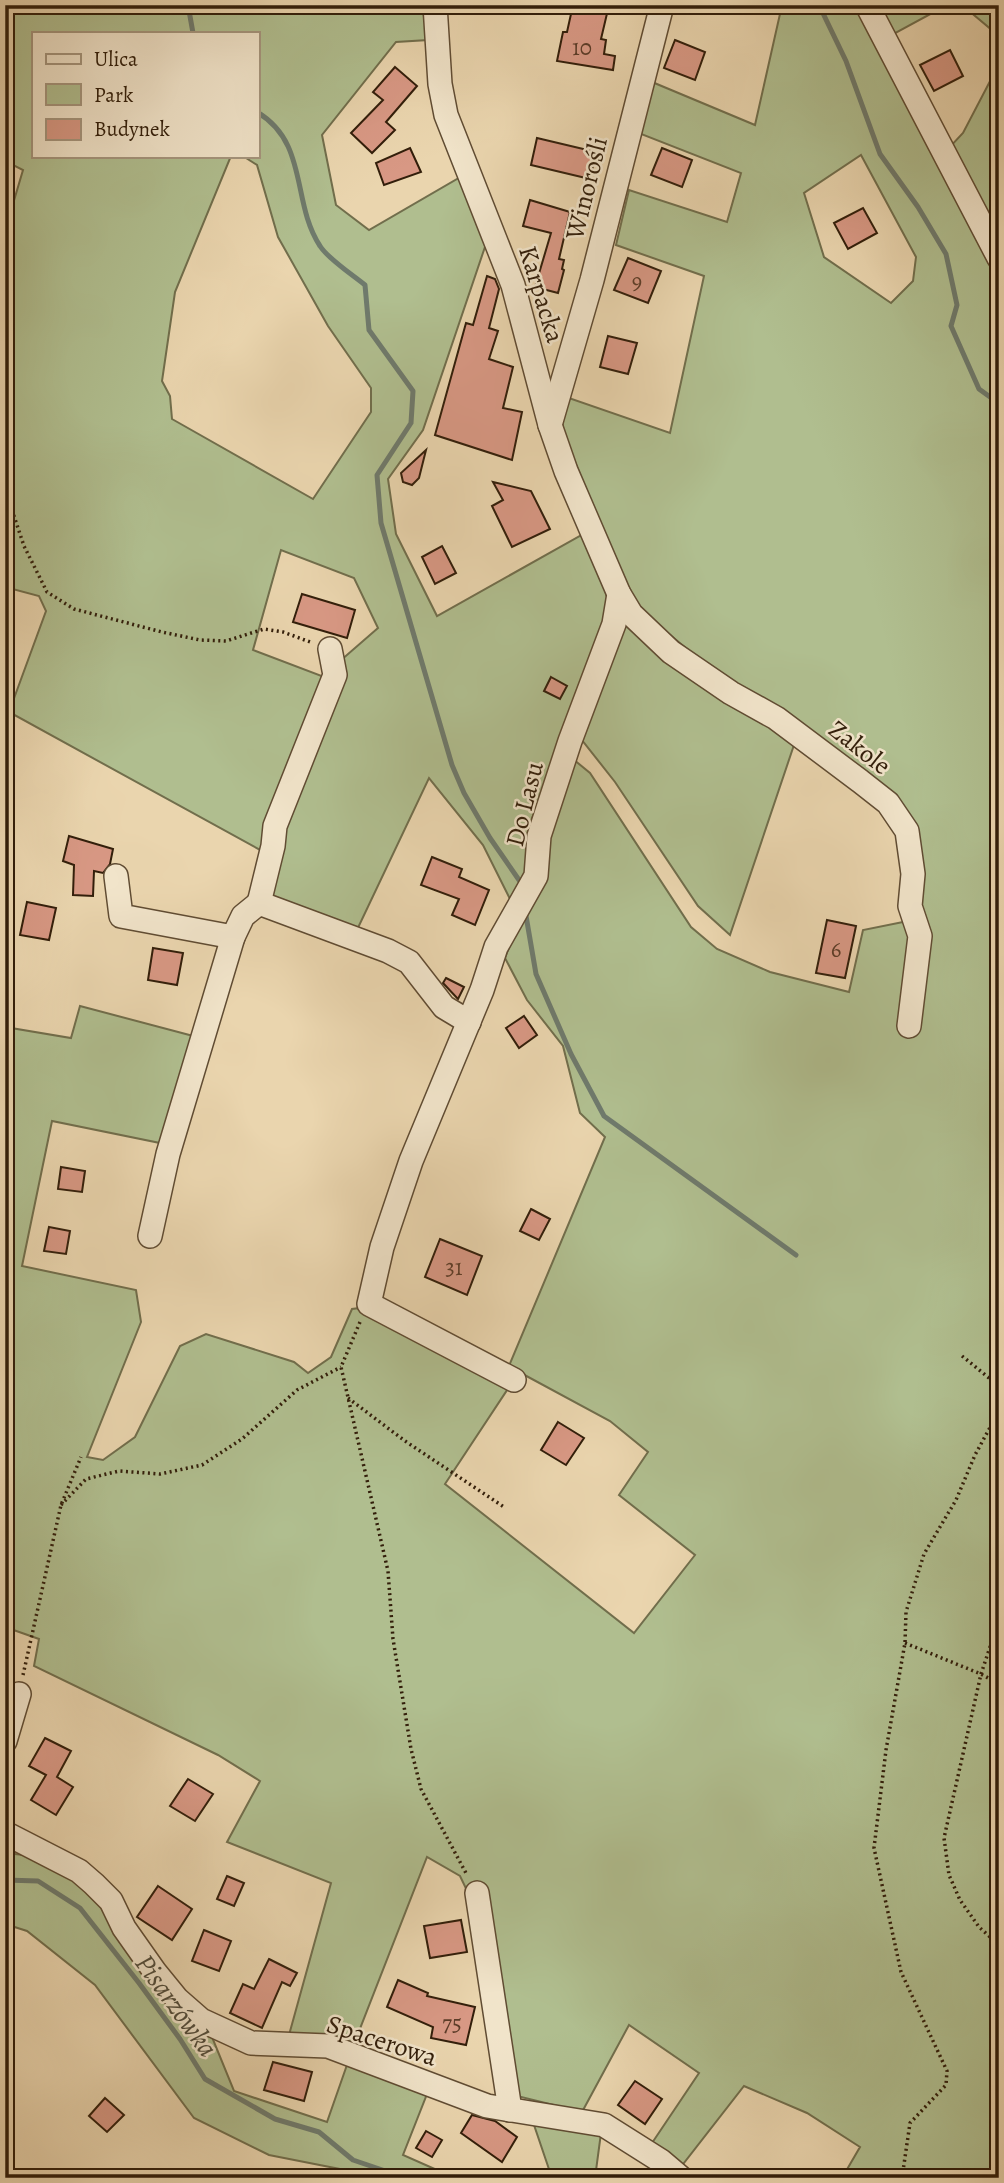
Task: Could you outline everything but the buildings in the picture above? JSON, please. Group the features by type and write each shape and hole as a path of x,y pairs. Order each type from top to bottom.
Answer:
{"street":[{"name":"Karpacka","path":"435,5 440,84 446,116 513,285 550,425 566,471 619,593"},
{"name":"Winorośli","path":"550,425 595,267 662,5"},
{"path":"867,5 999,258"},
{"name":"Do Lasu","path":"369,1304 382,1247 411,1161 496,947 536,876 539,835 570,741 614,624 619,593"},
{"name":"Zakole","path":"619,593 631,614 671,652 731,693 776,718 850,773 888,803 907,831 913,874 910,906 920,936 909,1026"},
{"path":"150,1236 168,1154 233,937 243,916 259,904 275,826 335,675 330,649"},
{"path":"116,876 121,916 233,937"},
{"path":"259,904 388,951 410,962 444,1007 468,1022"},
{"path":"369,1304 514,1380"},
{"path":"5,1741 19,1694"},
{"name":"Spacerowa","path":"5,1833 79,1871 94,1884 111,1901 124,1928 155,1972 177,1999 201,2020 251,2043 328,2046 487,2106 604,2125 662,2161 681,2178"},
{"path":"477,1893 510,2110"}],"path":[{"path":"5,489 24,546 47,592 74,609 200,639 226,641 264,629 284,632 330,649"},
{"path":"369,1304 341,1367 388,1571 393,1639 411,1749 421,1789 477,1893"},
{"path":"962,1356 999,1386"},
{"path":"61,1505 86,1479 119,1471 160,1474 202,1465 242,1439 297,1390 341,1367"},
{"path":"348,1398 405,1441 504,1507"},
{"path":"902,2178 910,2123 946,2085 947,2071 901,1972 874,1848 886,1750 905,1643 906,1612 924,1555 956,1500 975,1455 999,1411"},
{"path":"19,1694 61,1505 81,1457"},
{"path":"999,1620 981,1674 944,1838 949,1875 960,1900 979,1927 999,1945"},
{"path":"905,1643 999,1684"}],"green space":[{"path":"5,5 422,5 428,40 396,42 322,135 336,205 369,230 464,175 488,238 423,430 388,479 396,534 437,616 587,532 610,597 604,630 530,824 530,873 511,901 483,845 429,778 356,932 275,904 270,894 284,829 340,661 378,628 354,578 281,550 253,650 327,678 262,851 9,712 46,611 39,596 5,587 5,231 23,170 5,161","holes":["32,32 259,32 259,158 246,158 257,165 278,237 328,326 371,388 371,412 313,499 172,419 170,396 162,381 175,292 230,158 32,158"]},
{"path":"782,5 856,5 949,148 963,133 999,64 999,2178 842,2178 860,2147 807,2113 744,2086 680,2168 652,2143 699,2073 629,2025 582,2112 517,2096 473,1903 460,1876 427,1857 354,2044 289,2035 331,1883 227,1842 260,1781 218,1755 34,1666 39,1639 5,1627 5,1027 71,1038 80,1006 197,1037 165,1144 52,1121 22,1266 136,1290 141,1322 87,1457 103,1460 135,1437 180,1346 206,1334 294,1362 308,1373 331,1357 352,1309 384,1305 509,1366 605,1137 580,1113 563,1046 527,1000 505,958 544,855 573,759 590,773 691,927 717,949 770,972 849,992 863,930 913,922 920,839 659,626 628,594 561,427 569,398 670,433 704,276 616,245 629,190 727,222 741,173 641,134 652,82 755,125","holes":["861,155 916,257 913,281 891,303 824,257 804,193","519,1372 610,1421 648,1452 619,1495 695,1555 634,1633 445,1484"]},
{"path":"874,5 947,5 890,36"},
{"path":"962,5 999,5 999,36"},
{"path":"631,623 796,739 730,935 698,906 615,782 578,735 621,624"},
{"path":"5,1853 24,1855 81,1884 212,2037 234,2091 327,2122 348,2062 427,2094 403,2155 455,2178 367,2178 350,2171 269,2155 194,2118 95,1985 27,1931 5,1924"},
{"path":"533,2122 601,2133 595,2178 552,2178"}],"waterway":[{"path":"188,5 193,32"},
{"path":"819,5 846,61 880,154 918,207 946,254 957,305 951,326 979,389 999,406"},
{"path":"979,5 999,18"},
{"path":"259,114 285,140 292,156 305,211 320,246 365,285 369,330 413,391 411,423 377,475 381,523 452,765 464,793 490,838 519,880"},
{"path":"525,910 536,974 571,1054 604,1116 796,1255"},
{"name":"Pisarzówka","path":"5,1880 38,1881 80,1908 180,2039 205,2079 275,2119 319,2132 353,2160 406,2178"}]}
